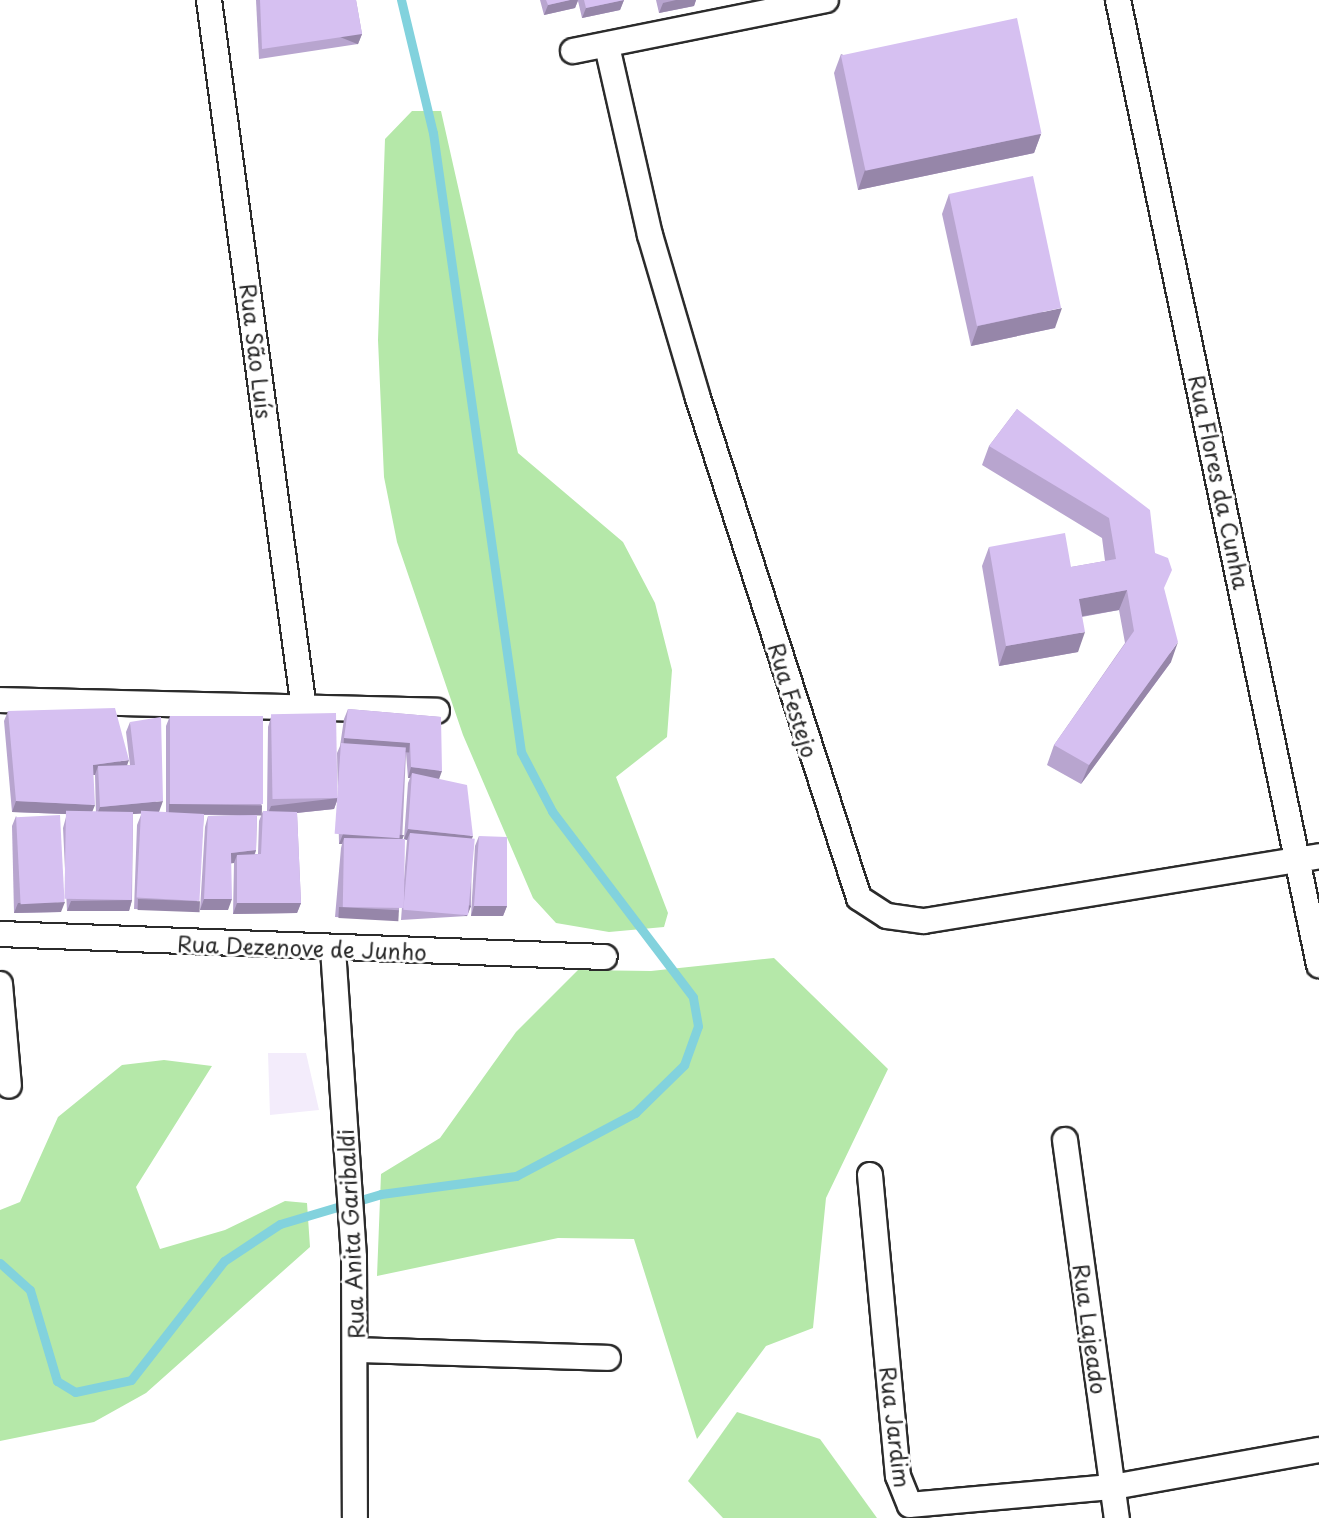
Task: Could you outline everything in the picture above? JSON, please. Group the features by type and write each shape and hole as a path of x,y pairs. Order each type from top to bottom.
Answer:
{"street":[{"name":"Rua São Luís","path":"209,0 303,702"},
{"path":"573,51 826,0"},
{"name":"Rua Flores da Cunha","path":"1118,0 1309,858 1319,965"},
{"name":"Rua Festejo","path":"607,46 692,380 859,898 887,916 924,921 1309,858"},
{"path":"0,700 303,702 437,711"},
{"name":"Rua Dezenove de Junho","path":"0,934 605,957"},
{"name":"Rua Anita Garibaldi","path":"333,949 354,1257 355,1518"},
{"path":"0,984 9,1086"},
{"name":"Rua Lajeado","path":"1065,1140 1117,1518"},
{"name":"Rua Jardim","path":"870,1175 898,1476 910,1505 1113,1487 1319,1450"},
{"path":"356,1350 608,1358"}],"shaded area":[{"path":"268,1053 306,1053 319,1110 270,1115"}],"green space":[{"path":"412,111 441,111 518,453 623,542 655,603 672,670 667,737 616,777 668,913 664,927 609,932 556,923 533,898 463,735 397,542 384,477 378,340 385,139"},
{"path":"774,958 888,1069 826,1198 813,1328 766,1346 697,1439 634,1239 558,1238 377,1276 381,1174 440,1138 516,1032 578,970 651,971"},
{"path":"164,1060 212,1066 136,1187 160,1249 225,1230 285,1201 307,1203 310,1247 146,1393 94,1422 0,1441 0,1210 20,1202 58,1117 122,1065"},
{"path":"737,1412 820,1439 877,1518 723,1518 688,1481"}],"building":[{"path":"260,0 356,0 362,34 262,49"},
{"path":"546,0 570,0 548,5"},
{"path":"584,0 624,0 586,8"},
{"path":"1017,18 1042,133 865,171 841,55"},
{"path":"1033,176 1061,308 977,326 949,194"},
{"path":"1017,409 1150,510 1155,553 1168,558 1172,570 1164,588 1178,642 1089,765 1054,745 1134,631 1127,590 1079,599 1085,632 1006,646 989,547 1065,533 1071,567 1116,559 1109,518 989,446"},
{"path":"115,708 129,760 93,765 95,805 16,801 8,711"},
{"path":"348,709 441,717 442,771 411,767 410,743 344,738"},
{"path":"336,713 337,798 272,799 271,714"},
{"path":"170,716 263,716 263,804 170,804"},
{"path":"161,717 163,801 100,807 98,766 135,765 130,722"},
{"path":"341,743 406,748 399,838 335,834"},
{"path":"412,773 467,785 473,836 408,829"},
{"path":"66,811 133,812 131,900 64,899"},
{"path":"141,811 204,814 199,901 137,898"},
{"path":"263,811 297,812 301,903 237,903 237,855 261,854"},
{"path":"60,815 65,902 21,904 16,817"},
{"path":"257,815 256,850 231,853 232,899 204,899 208,816"},
{"path":"410,833 475,839 468,915 403,910"},
{"path":"479,836 507,837 507,906 474,906"},
{"path":"344,838 405,839 404,908 343,907"}],"waterway":[{"path":"0,1263 30,1290 57,1381 75,1392 131,1380 224,1261 280,1224 381,1194 516,1176 635,1113 684,1065 698,1026 693,997 552,811 521,752 433,133 401,0"}]}
